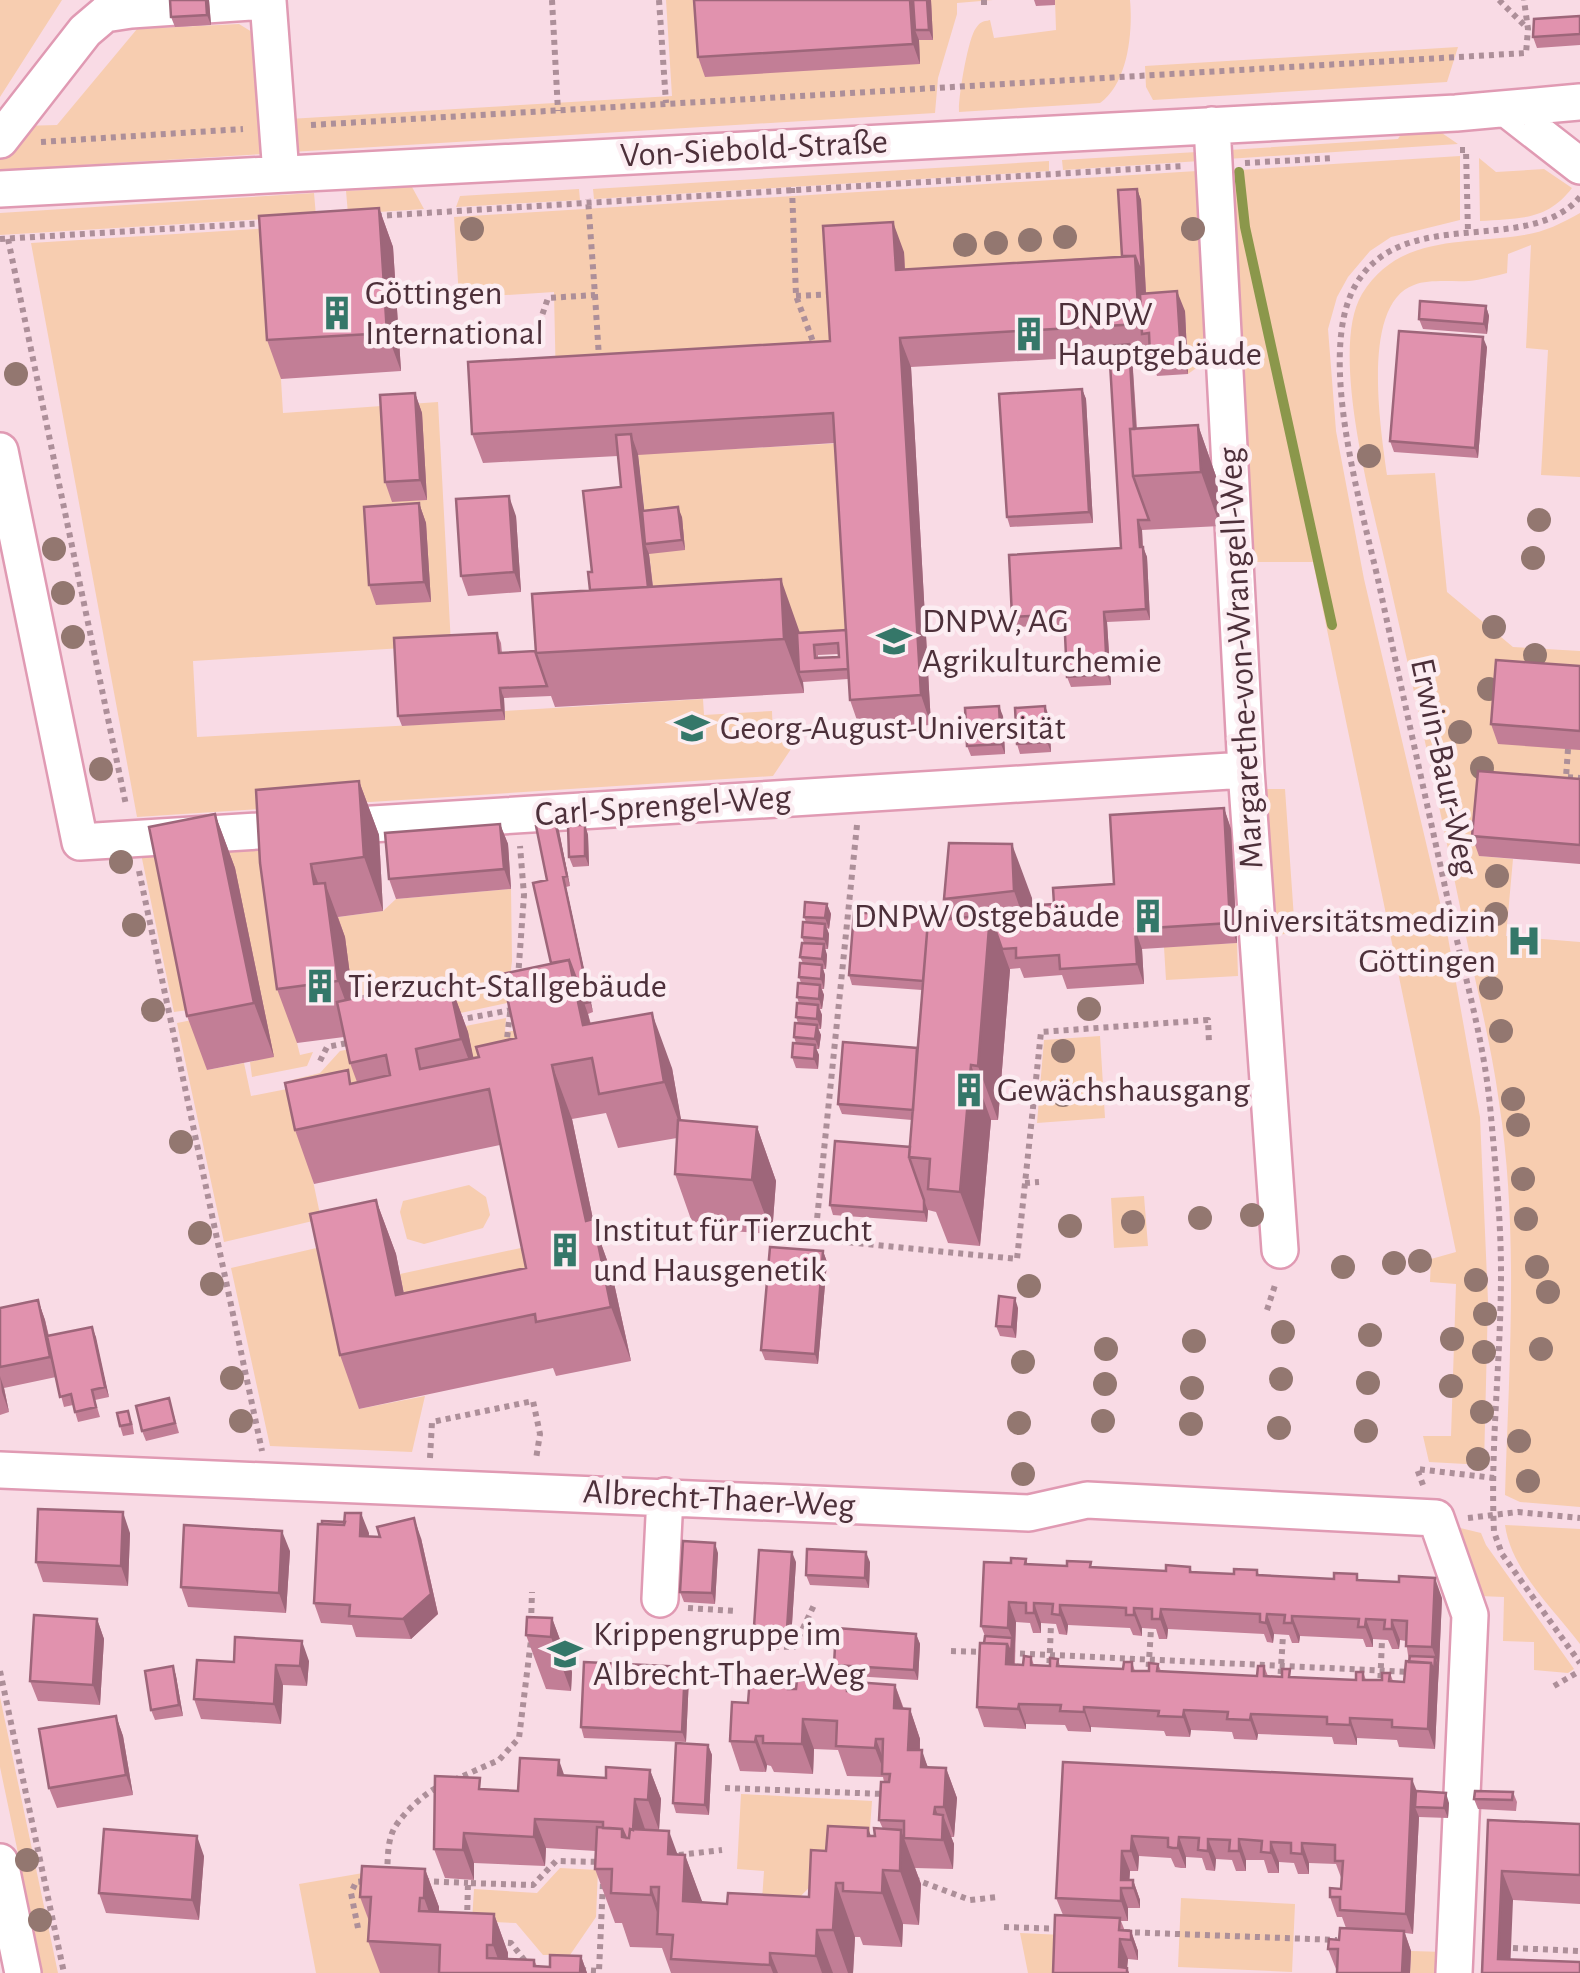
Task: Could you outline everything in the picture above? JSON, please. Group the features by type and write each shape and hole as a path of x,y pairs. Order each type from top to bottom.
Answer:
{"street":[{"path":"0,140 85,31 105,14 268,1 281,174"},
{"name":"Von-Siebold-Straße","path":"0,189 1508,110 1580,102"},
{"path":"1508,110 1580,166"},
{"name":"Margarethe-von-Wrangell-Weg","path":"1212,125 1246,770 1281,1258"},
{"name":"Carl-Sprengel-Weg","path":"0,451 80,842 1246,770"},
{"name":"Albrecht-Thaer-Weg","path":"0,1470 1029,1513 1087,1500 1436,1518 1470,1616 1468,1675"},
{"path":"660,1599 665,1496"},
{"path":"1454,1973 1468,1675"},
{"path":"0,1862 23,1973"}],"path":[{"path":"552,0 558,111"},
{"path":"658,0 666,104"},
{"path":"1499,0 1528,29"},
{"path":"40,142 1526,53 1524,0"},
{"path":"1447,151 1466,150 1468,232"},
{"path":"362,218 1350,156"},
{"path":"585,158 599,366"},
{"path":"792,190 796,296 818,356"},
{"name":"Erwin-Baur-Weg","path":"1580,196 1570,208 1546,221 1416,240 1392,249 1370,266 1356,284 1344,312 1340,340 1351,455 1490,1102 1501,1271 1494,1532 1502,1554 1580,1662"},
{"path":"0,239 284,222"},
{"path":"796,296 836,294"},
{"path":"536,333 548,298 595,295"},
{"path":"1558,789 1566,782 1568,749"},
{"path":"1566,777 1580,778"},
{"path":"860,794 815,1239 1017,1259 1040,1032 1208,1020 1209,1043"},
{"path":"505,1056 519,974 524,895 518,815"},
{"path":"456,1021 510,1010"},
{"path":"320,1061 327,1046 364,1039"},
{"path":"1026,1183 1039,1182"},
{"path":"1267,1310 1281,1258"},
{"path":"428,1486 432,1422 533,1402 540,1434 532,1490"},
{"path":"1417,1469 1494,1478"},
{"path":"1493,1513 1580,1518"},
{"path":"387,1880 388,1850 394,1828 432,1789 500,1760 519,1738 530,1656 532,1592"},
{"path":"734,1645 794,1647 815,1603"},
{"path":"1048,1685 1051,1624"},
{"path":"1148,1691 1151,1628"},
{"path":"1280,1696 1282,1635"},
{"path":"1379,1700 1382,1640"},
{"path":"951,1650 1468,1675"},
{"path":"0,1671 64,1973"},
{"path":"1554,1686 1580,1671"},
{"path":"725,1788 884,1794 883,1812"},
{"path":"664,1857 722,1850"},
{"path":"410,1880 533,1885 556,1862 604,1862 614,1857"},
{"path":"564,1969 599,1971 604,1862"},
{"path":"897,1873 970,1900 998,1897"},
{"path":"358,1928 351,1894 356,1882 398,1880"},
{"path":"467,1921 468,1883"},
{"path":"1004,1927 1080,1930"},
{"path":"1118,1932 1346,1941"},
{"path":"481,1941 512,1943 530,1968 547,1968"},
{"path":"1513,1948 1580,1951"}],"shaded area":[{"path":"0,0 62,0 0,97"},
{"path":"666,0 993,0 957,3 938,78 935,113 291,152 289,119 672,96"},
{"path":"1055,0 1130,0 1127,56 1109,94 1100,103 959,112 967,55 978,26 990,20 994,38 1056,30"},
{"path":"239,24 262,43 264,154 0,170 0,155 21,126 57,125 137,29"},
{"path":"1458,47 1447,82 1153,100 1146,87 1145,66"},
{"path":"1405,127 1436,129 1458,144 1227,159 1229,150 1398,139"},
{"path":"1197,152 1200,161 1063,170 1062,160"},
{"path":"1460,156 1460,220 1391,237 1370,251 1337,297 1328,329 1336,431 1364,579 1447,932 1480,1117 1488,1301 1484,1465 1429,1462 1423,1436 1451,1436 1456,1284 1430,1282 1431,1259 1456,1252 1313,562 1251,562 1224,171"},
{"path":"1479,158 1496,172 1544,169 1572,188 1553,207 1531,216 1480,221"},
{"path":"1049,161 1049,171 594,199 593,189"},
{"path":"1197,171 1213,345 1206,361 1188,374 1185,312 1147,314 1145,285 841,370 556,387 554,292 459,298 454,217"},
{"path":"412,187 424,209 348,214 346,191"},
{"path":"579,189 580,200 456,207 460,196"},
{"path":"314,193 316,216 0,235 0,213"},
{"name":"Universitätsmedizin Göttingen","path":"1580,213 1580,477 1541,475 1548,350 1526,348 1531,245 1508,254 1507,273 1474,280 1420,283 1397,297 1386,317 1378,371 1387,475 1435,473 1447,592 1513,647 1580,651 1580,799 1480,856 1513,859 1506,936 1580,942 1580,1507 1520,1502 1505,1495 1511,1249 1499,1102 1363,464 1351,387 1350,350 1353,319 1362,294 1394,261 1434,246 1539,232"},
{"path":"272,228 283,413 438,402 451,645 193,661 197,737 505,720 505,711 703,699 704,715 772,711 773,741 797,740 773,776 137,817 31,243"},
{"path":"844,443 856,640 659,641 638,454"},
{"path":"1265,789 1285,789 1295,933 1275,935"},
{"path":"276,844 297,1043 300,1055 313,1052 307,1066 252,1077 250,1062 273,1056 195,1009 174,1012 140,849"},
{"path":"511,889 512,961 507,1003 358,1035 331,918 383,911 396,899"},
{"path":"1237,943 1238,976 1166,980 1164,947"},
{"path":"506,1018 505,1032 519,1030 536,1092 369,1116 304,1138 321,1219 224,1242 177,1023 197,1019 207,1070 244,1063 251,1096 292,1088 292,1080 320,1073 340,1051"},
{"path":"1100,1036 1105,1118 1037,1123 1044,1040"},
{"path":"469,1185 486,1197 490,1215 483,1228 424,1244 407,1239 400,1212 403,1201"},
{"path":"1144,1196 1148,1246 1114,1248 1111,1198"},
{"path":"325,1246 359,1409 425,1396 412,1452 270,1446 231,1268"},
{"path":"530,1246 546,1322 415,1349 400,1274"},
{"path":"1505,1525 1580,1529 1580,1644 1525,1573"},
{"path":"1452,1526 1481,1533 1574,1669 1568,1673 1534,1670 1534,1642 1503,1641 1504,1597 1479,1596"},
{"path":"0,1697 58,1973 43,1973 0,1767"},
{"path":"741,1794 872,1801 868,1856 841,1855 795,1902 762,1900 764,1871 737,1869"},
{"path":"560,1868 598,1870 596,1917 570,1955 543,1955 516,1923 472,1921 474,1889 537,1893"},
{"path":"363,1873 383,1973 316,1973 299,1884"},
{"path":"1181,1898 1295,1904 1292,1972 1178,1967"},
{"path":"1020,1933 1063,1935 1061,1973 1028,1973"},
{"path":"1411,1951 1445,1952 1443,1973 1410,1973"}],"building":[{"path":"170,0 206,0 207,15 171,17"},
{"path":"694,0 910,0 913,44 698,57"},
{"path":"913,0 927,0 929,30 915,30"},
{"path":"1580,16 1580,34 1533,37 1534,19"},
{"path":"1137,189 1142,275 1135,256 1122,256 1118,190"},
{"name":"Göttingen International","path":"379,208 387,333 267,340 259,216"},
{"path":"893,222 896,270 1135,256 1139,324 900,338 921,695 850,700 833,413 472,434 468,362 830,341 823,226"},
{"path":"1177,291 1181,354 1150,356 1149,333 1142,334 1140,294"},
{"path":"1420,301 1486,306 1484,324 1419,319"},
{"path":"1399,331 1483,337 1475,448 1390,441"},
{"path":"1129,344 1133,476 1149,520 1138,520 1146,609 1104,612 1107,674 1067,677 1064,614 1012,617 1009,555 1121,548 1109,346"},
{"path":"1082,389 1089,512 1007,517 999,394"},
{"path":"415,393 420,480 385,482 380,395"},
{"path":"1198,425 1201,472 1133,476 1130,429"},
{"path":"631,434 648,587 590,590 588,572 592,572 583,491 621,487 616,435"},
{"path":"509,496 514,572 461,576 456,499"},
{"path":"419,503 424,582 369,585 364,507"},
{"path":"678,507 682,540 645,544 642,511"},
{"path":"781,579 784,639 536,653 532,594"},
{"path":"846,630 848,669 799,672 797,633","holes":["838,643 839,657 815,658 814,645"]},
{"path":"497,633 499,653 535,651 547,686 500,688 502,710 398,716 394,638"},
{"path":"1496,660 1580,666 1580,731 1491,724"},
{"path":"999,706 1001,744 967,746 965,708"},
{"path":"1045,706 1047,742 1017,744 1015,708"},
{"path":"1478,771 1580,779 1580,845 1472,836"},
{"path":"359,781 364,857 311,864 314,884 325,883 338,981 277,989 260,863 256,790"},
{"name":"DNPW Ostgebäude","path":"1224,808 1230,923 1135,929 1137,964 1060,969 1059,955 1016,958 1016,948 1002,949 995,929 1026,925 1025,906 1054,904 1053,888 1114,884 1110,815"},
{"path":"215,814 254,1003 187,1016 149,827"},
{"path":"555,821 590,1002 585,1003 569,960 551,963 533,883 547,880 536,826"},
{"path":"500,824 504,869 389,879 385,833"},
{"path":"568,825 585,825 585,856 569,857"},
{"path":"949,843 1012,844 1014,891 944,899"},
{"path":"805,902 827,904 825,918 804,917"},
{"path":"854,912 942,920 928,921 923,981 849,975"},
{"path":"990,915 978,1066 971,1065 960,1192 928,1189 930,1159 909,1157 928,921"},
{"path":"803,922 825,924 824,939 802,937"},
{"path":"802,943 824,944 822,959 800,957"},
{"path":"569,960 583,1025 652,1013 664,1082 599,1094 592,1058 552,1065 586,1221 593,1219 611,1307 536,1322 535,1314 340,1355 310,1214 376,1200 396,1295 526,1268 489,1089 295,1130 285,1083 348,1070 350,1084 390,1075 386,1055 350,1063 337,1002 448,978 461,1039 416,1049 420,1069 479,1057 476,1047 516,1038 502,974"},
{"path":"800,963 822,965 821,979 799,977"},
{"path":"798,983 820,985 819,999 797,997"},
{"path":"797,1003 818,1005 817,1019 796,1017"},
{"path":"795,1023 817,1025 815,1039 794,1037"},
{"path":"843,1042 917,1048 913,1110 838,1104"},
{"path":"793,1043 815,1045 814,1059 792,1057"},
{"path":"678,1120 757,1127 752,1180 675,1174"},
{"path":"835,1141 910,1147 909,1157 924,1200 924,1212 830,1205"},
{"path":"770,1247 823,1251 815,1354 761,1350"},
{"path":"999,1296 1015,1298 1012,1327 996,1326"},
{"path":"38,1300 50,1357 0,1367 0,1308"},
{"path":"92,1327 105,1387 92,1390 96,1407 75,1412 71,1394 60,1397 47,1336"},
{"path":"169,1398 175,1423 142,1431 136,1406"},
{"path":"128,1411 131,1424 120,1426 117,1413"},
{"path":"38,1509 123,1512 121,1566 36,1562"},
{"path":"345,1513 361,1513 360,1536 380,1537 377,1527 414,1518 431,1594 403,1619 349,1616 350,1605 314,1603 318,1524 344,1525"},
{"path":"322,1521 345,1522 344,1525"},
{"path":"184,1525 282,1531 279,1593 181,1587"},
{"path":"683,1541 715,1543 712,1593 680,1592"},
{"path":"807,1549 866,1552 865,1578 806,1575"},
{"path":"759,1550 792,1552 787,1629 754,1627"},
{"path":"1011,1558 1026,1559 1025,1564 1067,1566 1067,1561 1091,1562 1090,1567 1166,1571 1166,1565 1190,1567 1190,1572 1234,1574 1234,1569 1257,1570 1257,1575 1334,1579 1334,1573 1357,1574 1357,1580 1399,1582 1399,1576 1435,1578 1432,1647 1406,1646 1407,1621 1392,1620 1392,1629 1384,1629 1385,1620 1366,1619 1365,1627 1358,1627 1359,1619 1292,1616 1292,1623 1284,1623 1285,1615 1267,1614 1266,1623 1260,1622 1260,1614 1161,1609 1160,1619 1152,1619 1152,1609 1134,1608 1134,1615 1126,1615 1126,1608 1060,1605 1060,1615 1052,1614 1053,1604 1034,1603 1034,1613 1026,1613 1026,1603 1009,1602 1008,1628 981,1626 984,1562 1011,1563"},
{"path":"34,1615 97,1619 93,1685 30,1681"},
{"path":"527,1617 552,1618 551,1637 526,1635"},
{"path":"836,1628 916,1634 914,1670 834,1665"},
{"path":"985,1636 1012,1638 1011,1654 1007,1644 984,1643"},
{"path":"235,1637 302,1641 300,1666 276,1665 274,1704 194,1699 197,1660 234,1662"},
{"path":"980,1643 1007,1644 1006,1664 1023,1665 1024,1656 1031,1657 1031,1665 1050,1666 1050,1658 1058,1659 1057,1666 1123,1669 1124,1662 1132,1662 1132,1671 1149,1671 1149,1663 1158,1664 1157,1671 1257,1676 1258,1666 1264,1666 1264,1676 1282,1677 1282,1669 1290,1669 1289,1677 1356,1680 1356,1672 1363,1672 1363,1680 1382,1680 1382,1673 1390,1673 1389,1681 1404,1682 1406,1661 1431,1663 1428,1729 1392,1727 1392,1720 1350,1718 1350,1725 1327,1724 1327,1717 1251,1714 1250,1720 1227,1719 1228,1712 1184,1710 1183,1717 1158,1716 1159,1711 1084,1707 1084,1712 1060,1711 1061,1705 977,1707"},
{"path":"1410,1656 1435,1657 1434,1673 1431,1663 1409,1662"},
{"path":"584,1662 685,1667 682,1732 581,1727"},
{"path":"173,1666 179,1705 151,1710 145,1671"},
{"path":"750,1677 789,1679 788,1689 796,1689 797,1680 847,1682 847,1691 854,1691 855,1682 895,1685 894,1708 910,1709 908,1750 922,1750 921,1767 946,1768 944,1807 935,1807 934,1814 943,1815 942,1840 904,1838 904,1821 879,1820 881,1782 889,1782 890,1774 882,1774 883,1739 876,1739 875,1748 836,1746 837,1721 803,1719 802,1744 763,1743 763,1736 756,1736 755,1742 730,1741 732,1702 748,1703"},
{"path":"116,1716 126,1775 49,1788 39,1729"},
{"path":"676,1743 708,1745 705,1805 673,1803"},
{"path":"520,1758 559,1760 558,1775 606,1778 606,1767 650,1770 648,1800 635,1799 629,1838 622,1829 603,1828 603,1822 535,1819 534,1837 464,1833 463,1850 434,1849 435,1776 480,1778 479,1789 518,1791"},
{"path":"1063,1762 1412,1779 1406,1914 1340,1910 1340,1897 1330,1897 1330,1888 1341,1889 1343,1861 1335,1861 1335,1845 1302,1843 1302,1854 1291,1853 1291,1843 1271,1842 1271,1853 1261,1852 1262,1841 1239,1839 1239,1851 1229,1851 1230,1840 1208,1839 1208,1851 1198,1850 1199,1838 1179,1837 1178,1848 1173,1848 1168,1847 1168,1838 1132,1836 1131,1851 1122,1851 1121,1880 1133,1880 1133,1888 1121,1888 1121,1901 1056,1898"},
{"path":"1416,1791 1446,1793 1444,1808 1415,1807"},
{"path":"1475,1791 1513,1792 1512,1800 1474,1799"},
{"path":"1488,1820 1580,1824 1580,1875 1502,1871 1498,1959 1580,1962 1580,1973 1482,1973"},
{"path":"828,1826 868,1828 868,1836 875,1836 874,1828 901,1830 900,1871 883,1870 882,1893 843,1891 843,1883 836,1883 833,1930 817,1930 816,1956 770,1953 770,1965 671,1959 673,1935 657,1934 659,1887 651,1887 651,1895 611,1893 612,1869 595,1869 597,1827 622,1829 622,1837 629,1838 630,1829 669,1831 668,1854 685,1855 683,1901 727,1904 728,1893 809,1897 811,1850 826,1851"},
{"path":"104,1829 197,1836 192,1900 99,1893"},
{"path":"362,1866 425,1869 424,1898 420,1898 419,1911 494,1914 493,1945 487,1945 487,1958 534,1960 534,1966 550,1967 550,1955 581,1956 580,1973 439,1973 440,1945 368,1941 371,1897 360,1897"},
{"path":"1055,1915 1120,1918 1119,1930 1131,1931 1131,1940 1120,1939 1119,1967 1127,1968 1127,1973 1053,1973"},
{"path":"1340,1928 1404,1931 1402,1973 1337,1973 1338,1949 1328,1949 1329,1939 1339,1940"}],"waterway":[{"path":"1239,172 1245,227 1332,625"}],"place":[{"name":"Göttingen International","path":"337,313"},
{"name":"DNPW Hauptgebäude","path":"1029,334"},
{"name":"DNPW, AG Agrikulturchemie","path":"894,641"},
{"name":"Georg-August-Universität","path":"692,728"},
{"name":"DNPW Ostgebäude","path":"1148,916"},
{"name":"Universitätsmedizin Göttingen","path":"1524,941"},
{"name":"Tierzucht-Stallgebäude","path":"320,986"},
{"name":"Gewächshausgang","path":"969,1090"},
{"name":"Institut für Tierzucht und Hausgenetik","path":"565,1250"},
{"name":"Krippengruppe im Albrecht-Thaer-Weg","path":"565,1654"}]}
